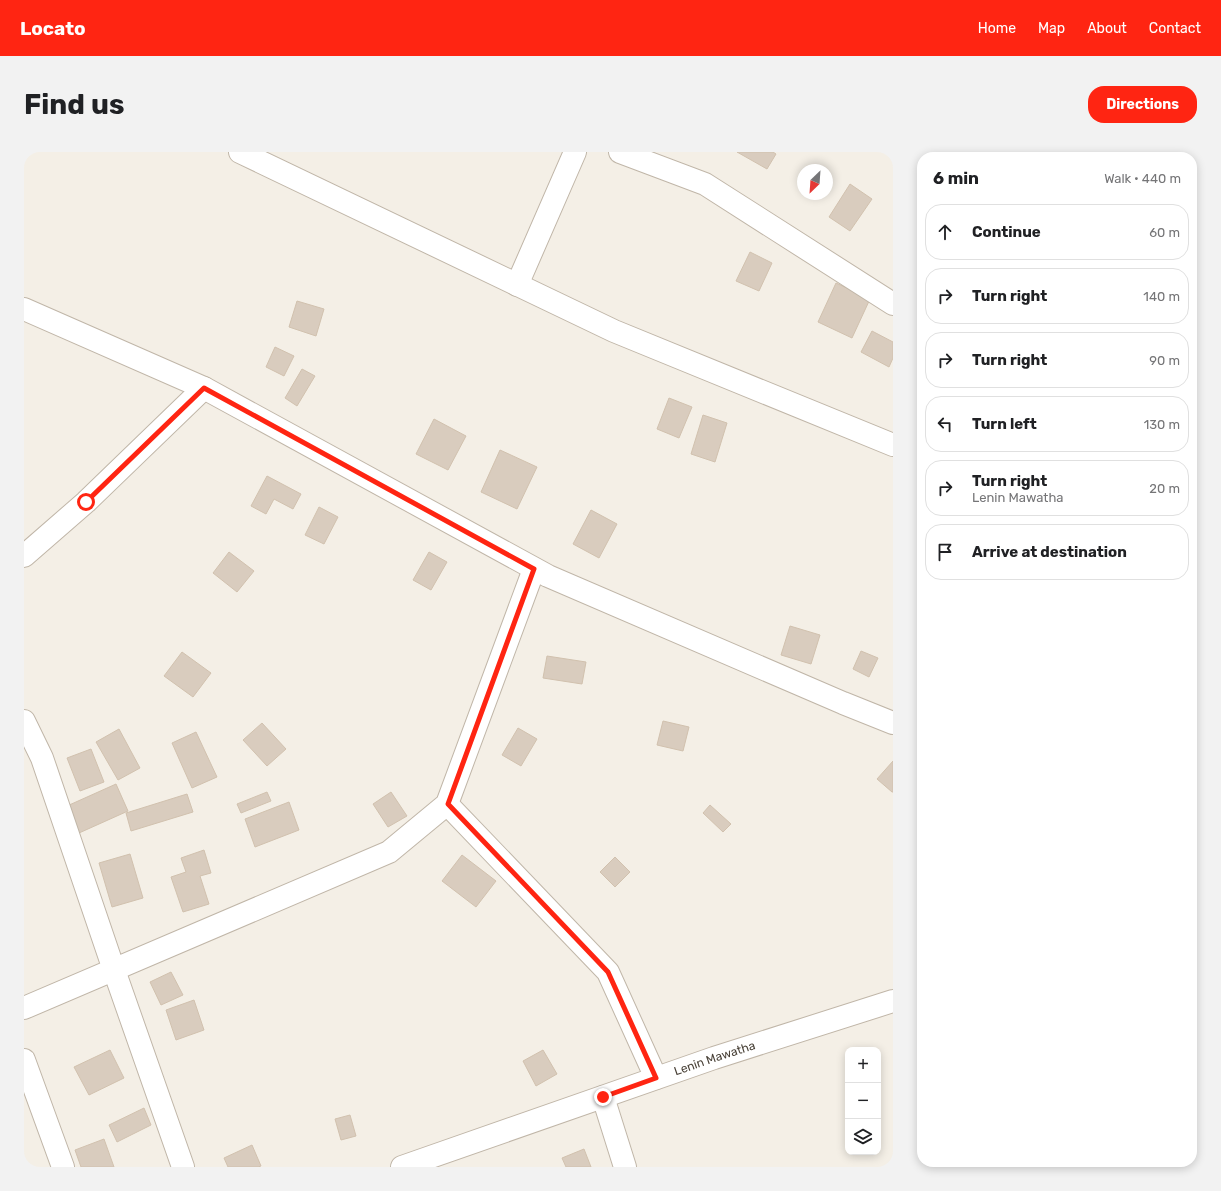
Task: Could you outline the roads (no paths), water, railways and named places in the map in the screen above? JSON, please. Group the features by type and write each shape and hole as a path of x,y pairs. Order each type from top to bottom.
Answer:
{"street":[{"path":"240,152 614,331 893,445"},
{"path":"517,285 575,152"},
{"path":"620,152 704,184 893,304"},
{"path":"24,309 204,388 548,576 893,723"},
{"path":"24,556 86,502 204,388"},
{"path":"24,1008 389,852 448,804 534,569"},
{"path":"24,721 42,758 183,1167"},
{"path":"448,804 608,972 656,1078"},
{"name":"Lenin Mawatha","path":"402,1167 714,1058 893,1001"},
{"path":"24,1060 62,1167"},
{"path":"603,1097 625,1167"}]}
